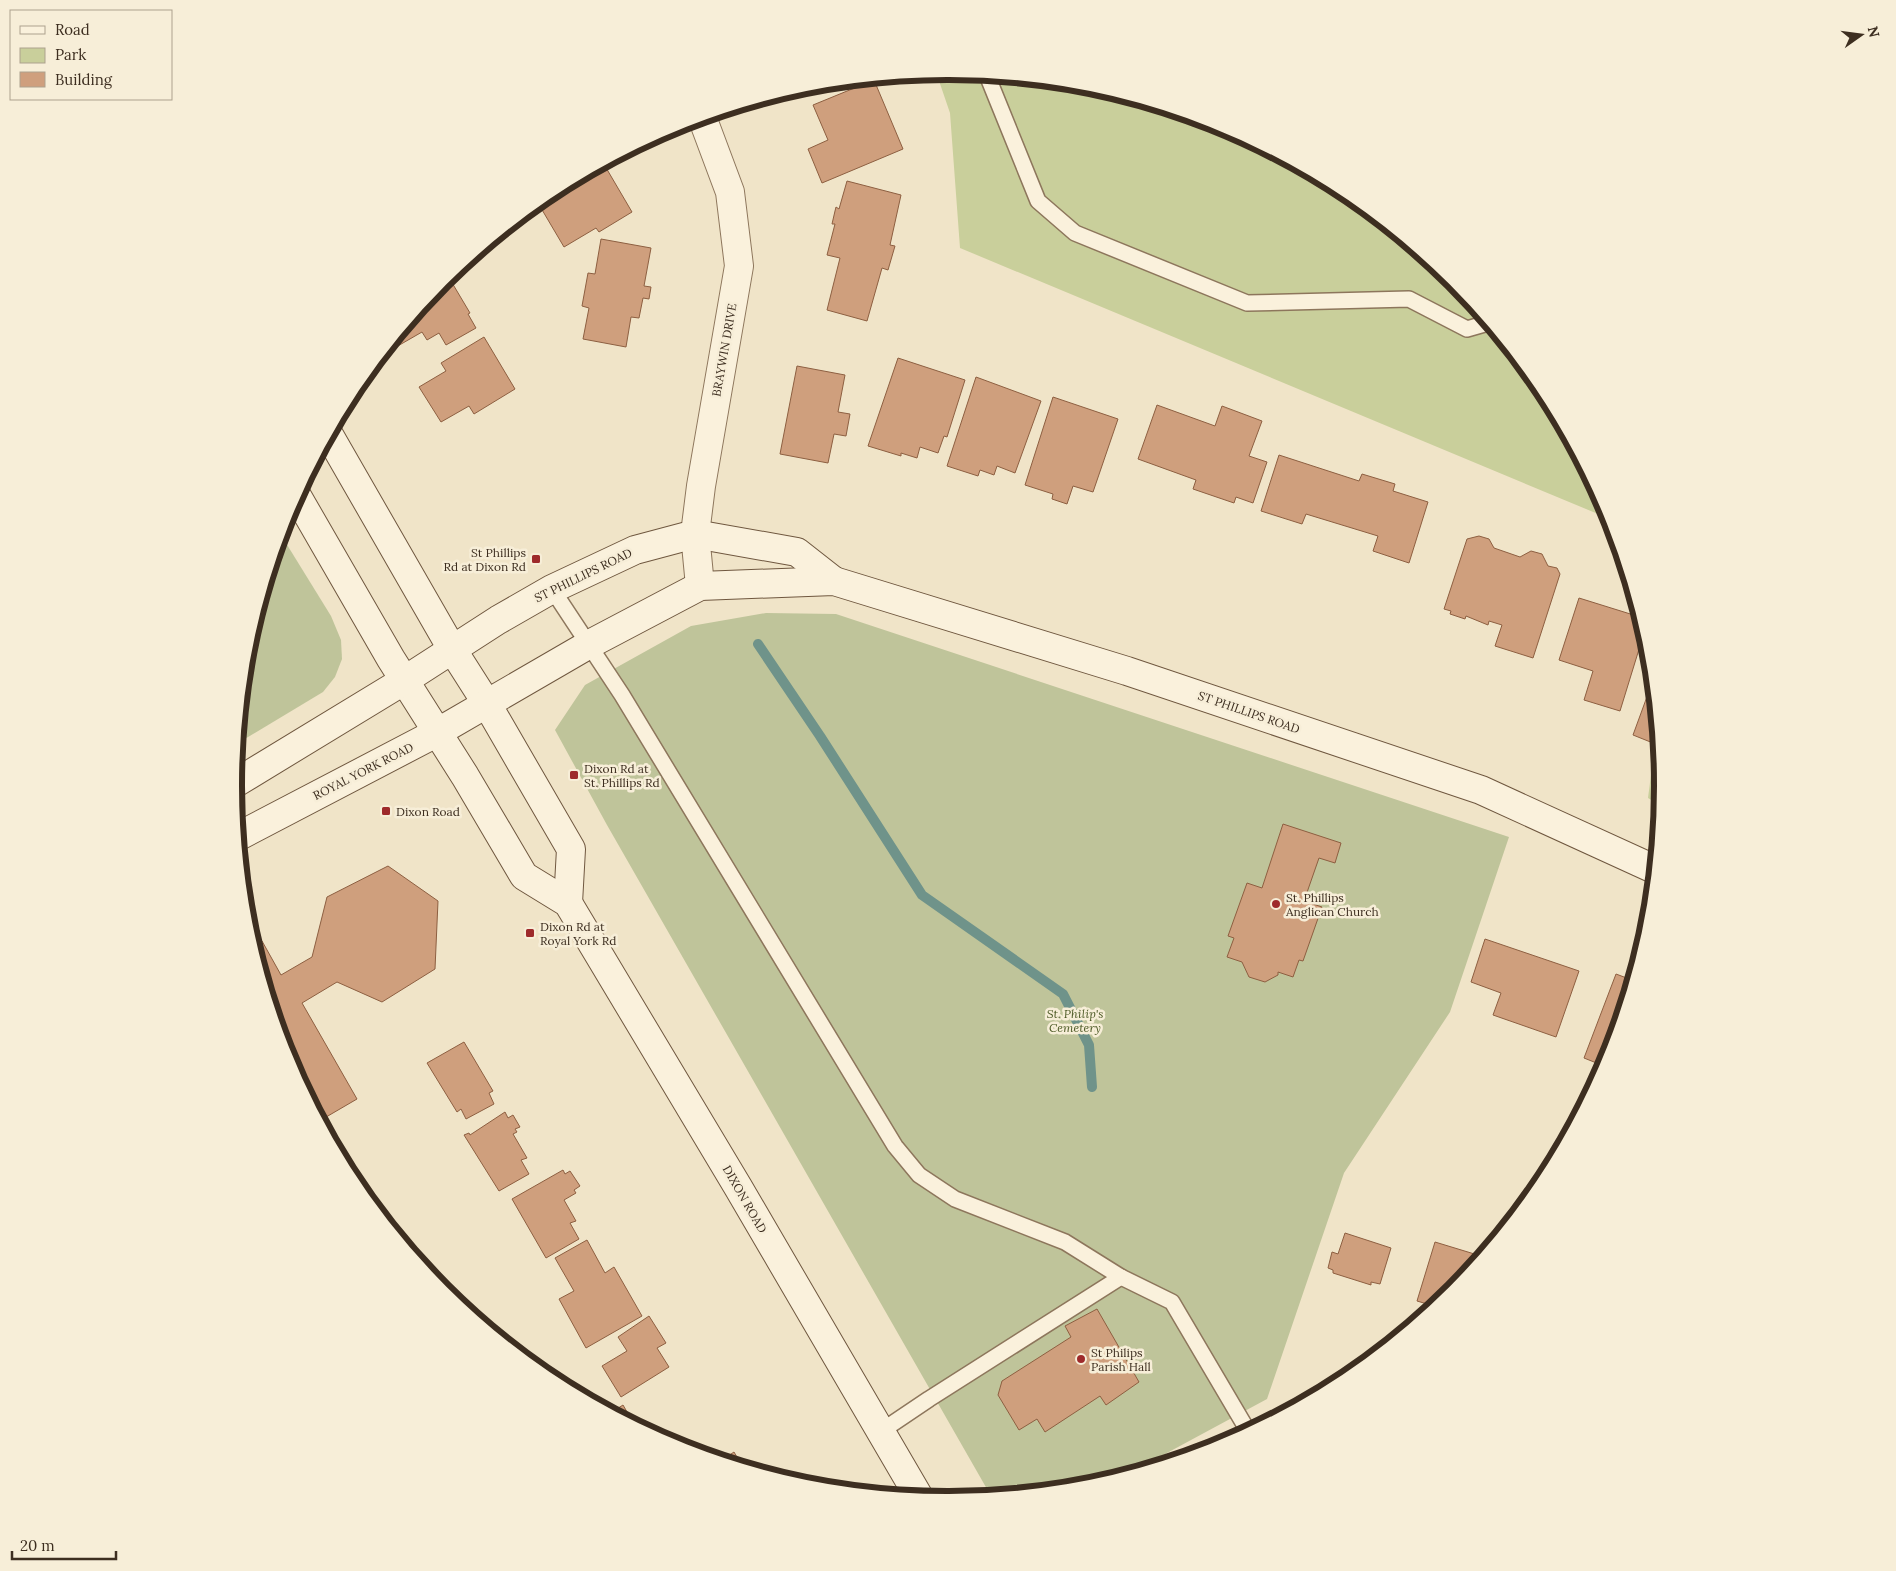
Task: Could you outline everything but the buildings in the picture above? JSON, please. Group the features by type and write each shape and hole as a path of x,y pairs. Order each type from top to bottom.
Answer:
{"main road":[{"name":"BRAYWIN DRIVE","path":"700,586 695,534 701,486 739,266 730,192 704,124"},
{"path":"333,441 452,649 487,704 572,849 568,903"},
{"name":"DIXON ROAD","path":"301,504 383,646 465,776 524,876 568,903 738,1187 915,1490"},
{"name":"ST PHILLIPS ROAD","path":"452,649 552,589 635,550 695,534 797,552 834,581"},
{"name":"ST PHILLIPS ROAD","path":"487,704 588,645 700,586 834,581 1127,671 1481,790 1648,866"},
{"path":"242,779 405,680 452,649"},
{"name":"ROYAL YORK ROAD","path":"244,833 438,732 487,704"}],"lane":[{"path":"990,82 1038,201 1074,233 1247,303 1409,299 1467,329 1482,325"},
{"path":"552,589 627,703 895,1146 918,1176 955,1199 1065,1242 1121,1277 1172,1302 1244,1425"},
{"path":"880,1432 1121,1277"}],"green space":[{"path":"939,80 1040,86 1086,94 1131,104 1175,117 1218,134 1260,153 1340,199 1413,255 1447,287 1508,356 1535,394 1559,433 1581,473 1599,515 960,248 950,113"},
{"path":"286,543 331,616 341,640 342,659 335,677 323,692 244,739 256,648 267,603"},
{"name":"St. Philip's Cemetery","path":"766,613 836,614 1509,837 1450,1012 1344,1173 1267,1399 1153,1460 1086,1477 1040,1485 987,1489 607,825 555,730 585,685 691,626"},
{"path":"1653,760 1653,801 1648,798"}],"waterway":[{"path":"758,644 820,736 922,895 1063,994 1089,1045 1092,1087"}],"place":[{"name":"St Phillips Rd at Dixon Rd","path":"536,559"},
{"name":"Dixon Rd at St. Phillips Rd","path":"574,775"},
{"name":"Dixon Road","path":"386,811"},
{"name":"St. Phillips Anglican Church","path":"1276,904"},
{"name":"Dixon Rd at Royal York Rd","path":"530,933"},
{"name":"St Philips Parish Hall","path":"1081,1359"}]}
